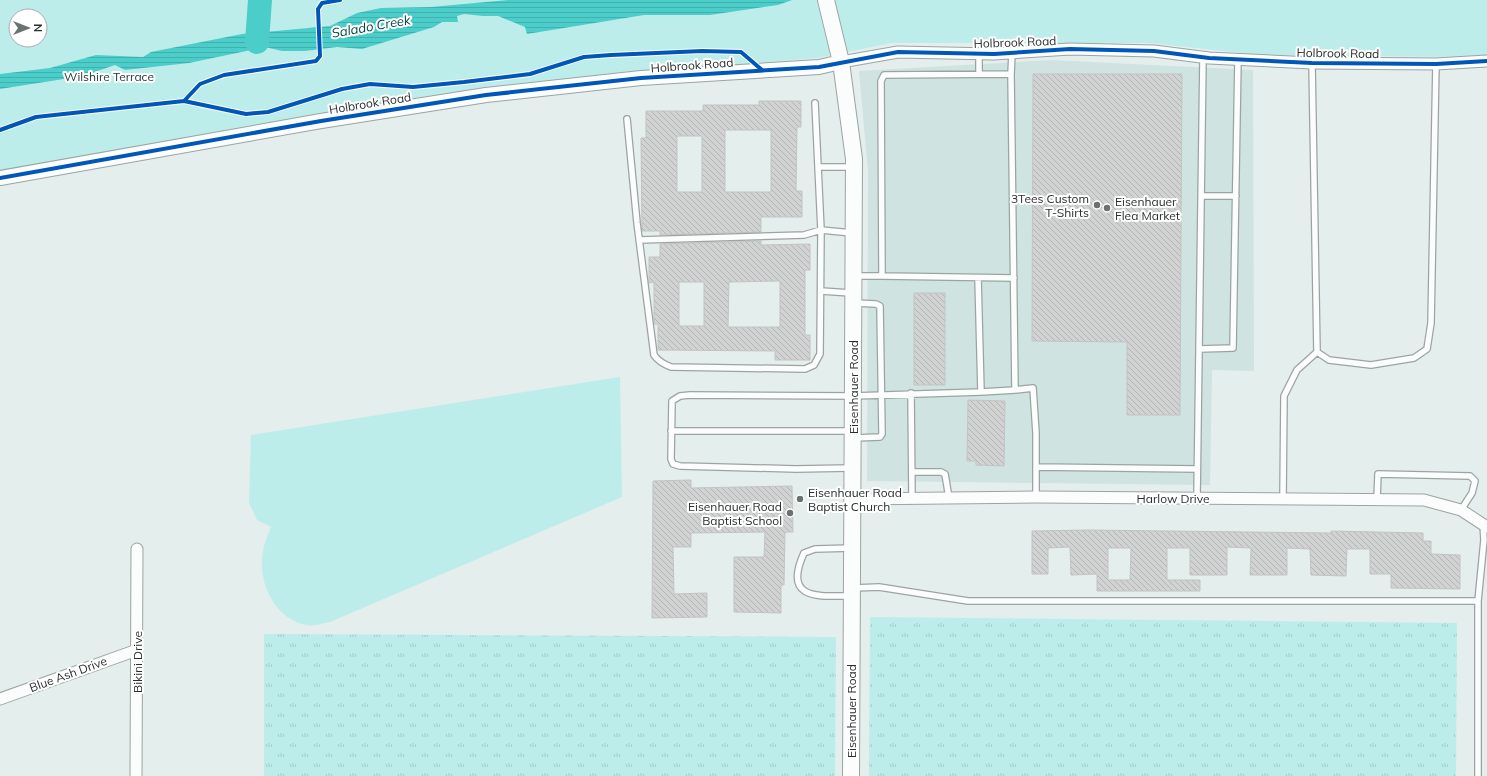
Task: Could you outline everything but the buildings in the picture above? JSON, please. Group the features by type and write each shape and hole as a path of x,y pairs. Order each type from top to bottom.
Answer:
{"main road":[{"name":"Eisenhauer Road","path":"826,0 841,62 850,122 854,167 851,776"}],"street":[{"name":"Holbrook Road","path":"0,178 321,121 486,95 642,78 819,67 898,52 979,54 1070,49 1154,51 1203,57 1312,62 1436,64 1487,61"},
{"name":"Harlow Drive","path":"852,499 1036,497 1424,500 1461,510 1485,525"},
{"name":"Bikini Drive","path":"136,776 137,548"},
{"name":"Blue Ash Drive","path":"0,699 137,650"}],"lane":[{"path":"1012,53 1015,390"},
{"path":"979,54 979,73"},
{"path":"1197,498 1203,57"},
{"path":"1199,349 1233,348 1238,59"},
{"path":"1283,498 1284,396 1297,370 1317,352 1312,62"},
{"path":"1317,352 1329,360 1371,365 1414,358 1427,349 1431,323 1436,64"},
{"path":"882,276 881,81 884,75 979,73 1011,74"},
{"path":"627,119 639,240 654,355 663,364 671,367 805,369 814,365 820,354 821,230 815,103"},
{"path":"818,167 854,167"},
{"path":"1201,196 1236,196"},
{"path":"639,240 804,235 821,230 854,233"},
{"path":"854,276 1014,278"},
{"path":"978,278 981,392"},
{"path":"671,431 853,435 880,437 882,434 882,394 880,306 854,298 821,291"},
{"path":"853,468 796,469 680,466 673,464 671,459 672,401 680,396 690,394 853,396 981,392 1033,388 1036,434 1036,497"},
{"path":"911,393 912,499"},
{"path":"1036,467 1197,469"},
{"path":"912,472 941,472 945,474 949,498"},
{"path":"1377,499 1378,474 1470,476 1474,481 1472,493 1461,510"},
{"path":"1478,776 1478,601 1485,525"},
{"path":"852,548 815,549 804,553 799,567 798,580 800,587 813,596 852,592 879,587 968,601 1478,601"}],"shaded area":[{"path":"1051,60 1253,70 1254,371 1212,370 1210,485 867,481 868,171 859,71"}],"green space":[{"name":"Wilshire Terrace","path":"0,0 1487,0 1487,55 1453,57 1261,55 1149,43 892,43 817,58 665,71 0,172"},
{"path":"620,377 622,497 330,622 306,625 295,621 285,615 270,597 263,574 262,563 264,545 271,527 257,520 249,503 251,435"},
{"path":"870,617 1457,623 1456,776 869,776"},
{"path":"264,634 836,637 835,776 264,776"}],"water":[{"name":"Salado Creek","path":"508,0 792,0 778,5 710,15 644,15 527,34 525,27 498,16 464,14 457,16 458,22 442,22 434,27 362,49 337,47 305,51 282,51 265,47 189,63 125,70 115,65 83,76 0,89 0,74 50,68 96,55 143,57 151,52 242,34 330,26 357,13 381,8 431,7"}],"waterway":[{"path":"257,42 260,0"}],"cycle path":[{"path":"0,130 36,117 184,101 200,84 224,75 316,61 320,56 318,9 322,3 340,0"},
{"path":"0,178 321,121 486,95 641,78 819,67 898,52 994,54 1070,49 1154,51 1209,58 1312,63 1436,64 1487,61"},
{"path":"184,101 246,114 268,112 342,89 370,84 413,87 464,82 530,74 584,57 611,55 702,51 741,52 762,70"}],"place":[{"name":"3Tees Custom T-Shirts","path":"1097,205"},
{"name":"Eisenhauer Flea Market","path":"1107,208"},
{"name":"Eisenhauer Road Baptist Church","path":"800,499"},
{"name":"Eisenhauer Road Baptist School","path":"790,513"}]}
